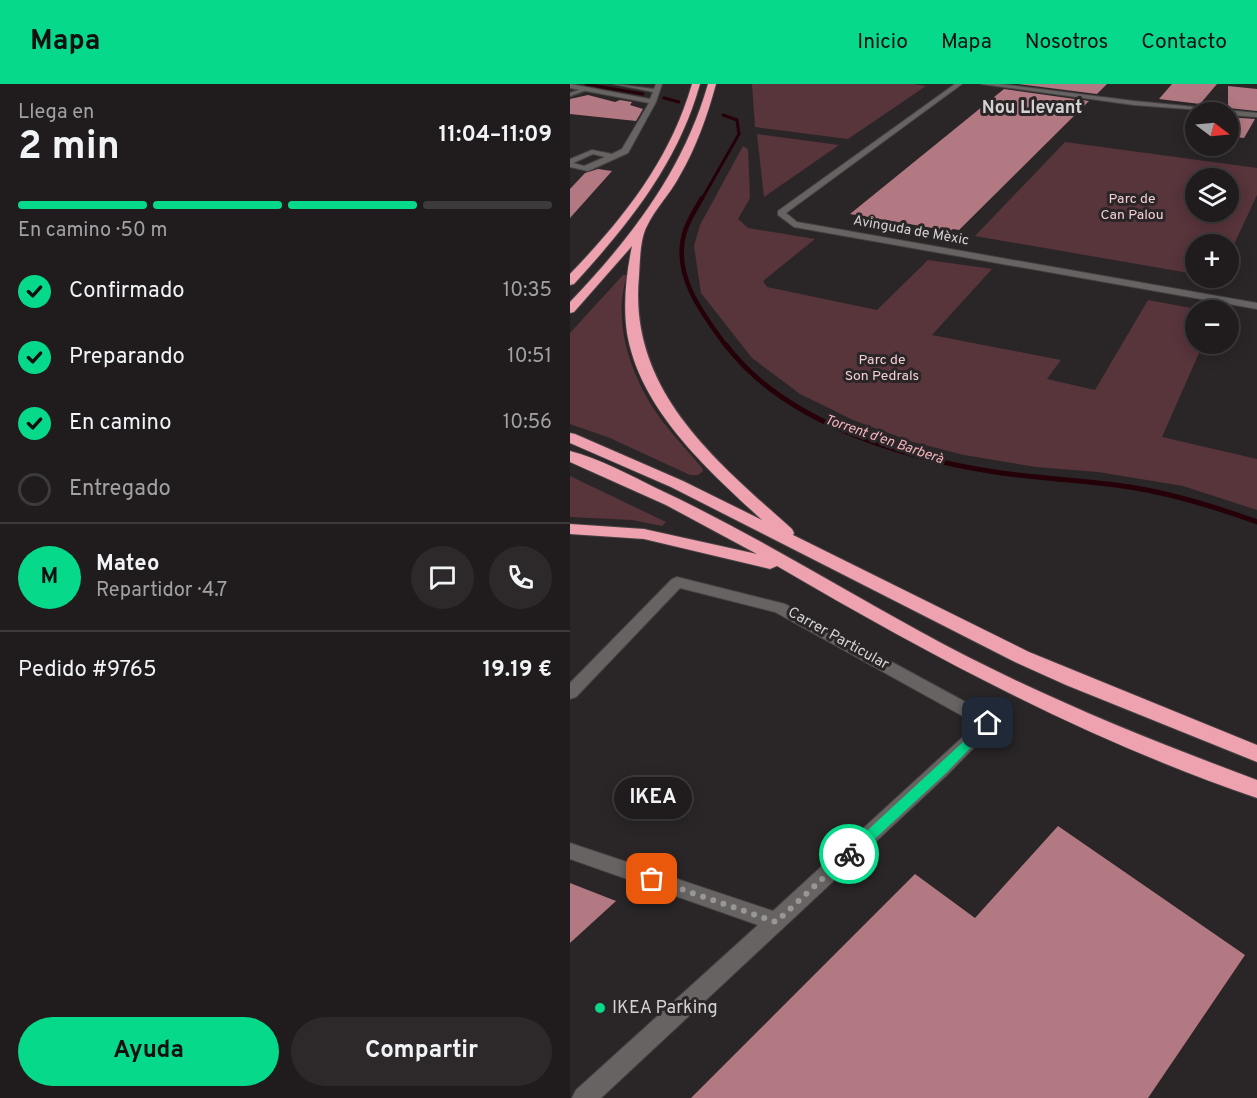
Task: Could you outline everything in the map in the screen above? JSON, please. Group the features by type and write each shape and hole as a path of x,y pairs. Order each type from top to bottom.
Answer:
{"highway":[{"path":"570,281 632,208 656,174 686,120 696,84"},
{"path":"570,309 608,267 641,225 692,145 704,117 712,84"},
{"path":"641,225 632,276 632,307 634,336 643,364 667,406 713,466 805,549"},
{"path":"570,437 647,469 1073,680 1257,754"},
{"path":"570,456 611,472 688,511 963,663 1100,728 1257,789"},
{"path":"570,529 609,530 653,536 798,570"}],"street":[{"path":"570,163 585,169 625,151 653,102 658,87 617,84"},
{"name":"Avinguda de Mèxic","path":"959,84 781,213 794,224 1257,306"},
{"path":"984,84 1185,109"},
{"path":"570,86 653,102"},
{"path":"1239,114 1257,116"},
{"path":"570,163 592,152 612,156"},
{"name":"Carrer Particular","path":"570,693 677,582 780,608 988,723 941,770 776,922"},
{"path":"570,851 776,922 584,1098"}],"lane":[{"path":"570,95 587,89"}],"green space":[{"path":"752,84 914,84 926,86 848,139 755,127"},
{"path":"757,134 839,145 764,197"},
{"name":"Parc de Can Palou","path":"1065,142 1257,168 1257,195 1239,234 1185,234 1185,272 975,236"},
{"name":"Parc de Son Pedrals","path":"743,146 748,149 750,198 738,219 748,228 815,239 763,281 767,287 877,310 928,260 992,269 932,335 1061,360 1047,379 1095,390 1148,300 1185,307 1185,354 1199,354 1162,437 1257,459 1257,510 1183,486 1098,472 1036,467 964,455 913,442 853,420 800,394 752,358 701,293 694,246 700,225"},
{"path":"623,275 627,275 623,294 623,333 634,371 642,389 663,422 702,468 703,471 698,475 690,475 610,438 570,424 570,333"},
{"path":"570,476 666,522 662,526 632,520 570,517"}],"building":[{"path":"1018,84 1107,84 1097,94"},
{"path":"1172,84 1217,84 1202,102 1159,99"},
{"path":"1228,86 1257,89 1257,111 1239,109 1239,102 1228,102"},
{"path":"1004,89 1089,101 959,230 950,231 850,214"},
{"path":"588,95 615,102 620,100 632,102 630,105 643,109 636,121 570,114 570,99"},
{"path":"1239,118 1255,119 1244,138 1239,137"},
{"path":"598,169 612,171 570,218 570,189 585,173"},
{"path":"1058,826 1245,955 1148,1098 691,1098 915,874 975,918"},
{"path":"570,883 616,901 570,943"}],"waterway":[{"name":"Torrent d'en Barberà","path":"586,84 643,94"},
{"name":"Torrent d'en Barberà","path":"664,98 679,102"},
{"name":"Torrent d'en Barberà","path":"702,199 739,134 737,120 723,115"},
{"name":"Torrent d'en Barberà","path":"702,198 685,231 682,263 699,308 727,347"},
{"name":"Torrent d'en Barberà","path":"726,345 751,372 780,396 813,416 885,446 959,466 1163,493 1257,522"}],"way so far":[{"path":"652,879 776,922 849,854"}],"place":[{"name":"IKEA","path":"652,879"},
{"name":"IKEA Parking","path":"600,1008"}],"district":[{"name":"Nou Llevant","path":"1032,108"}],"route":[{"path":"849,854 941,770 988,723"}]}
